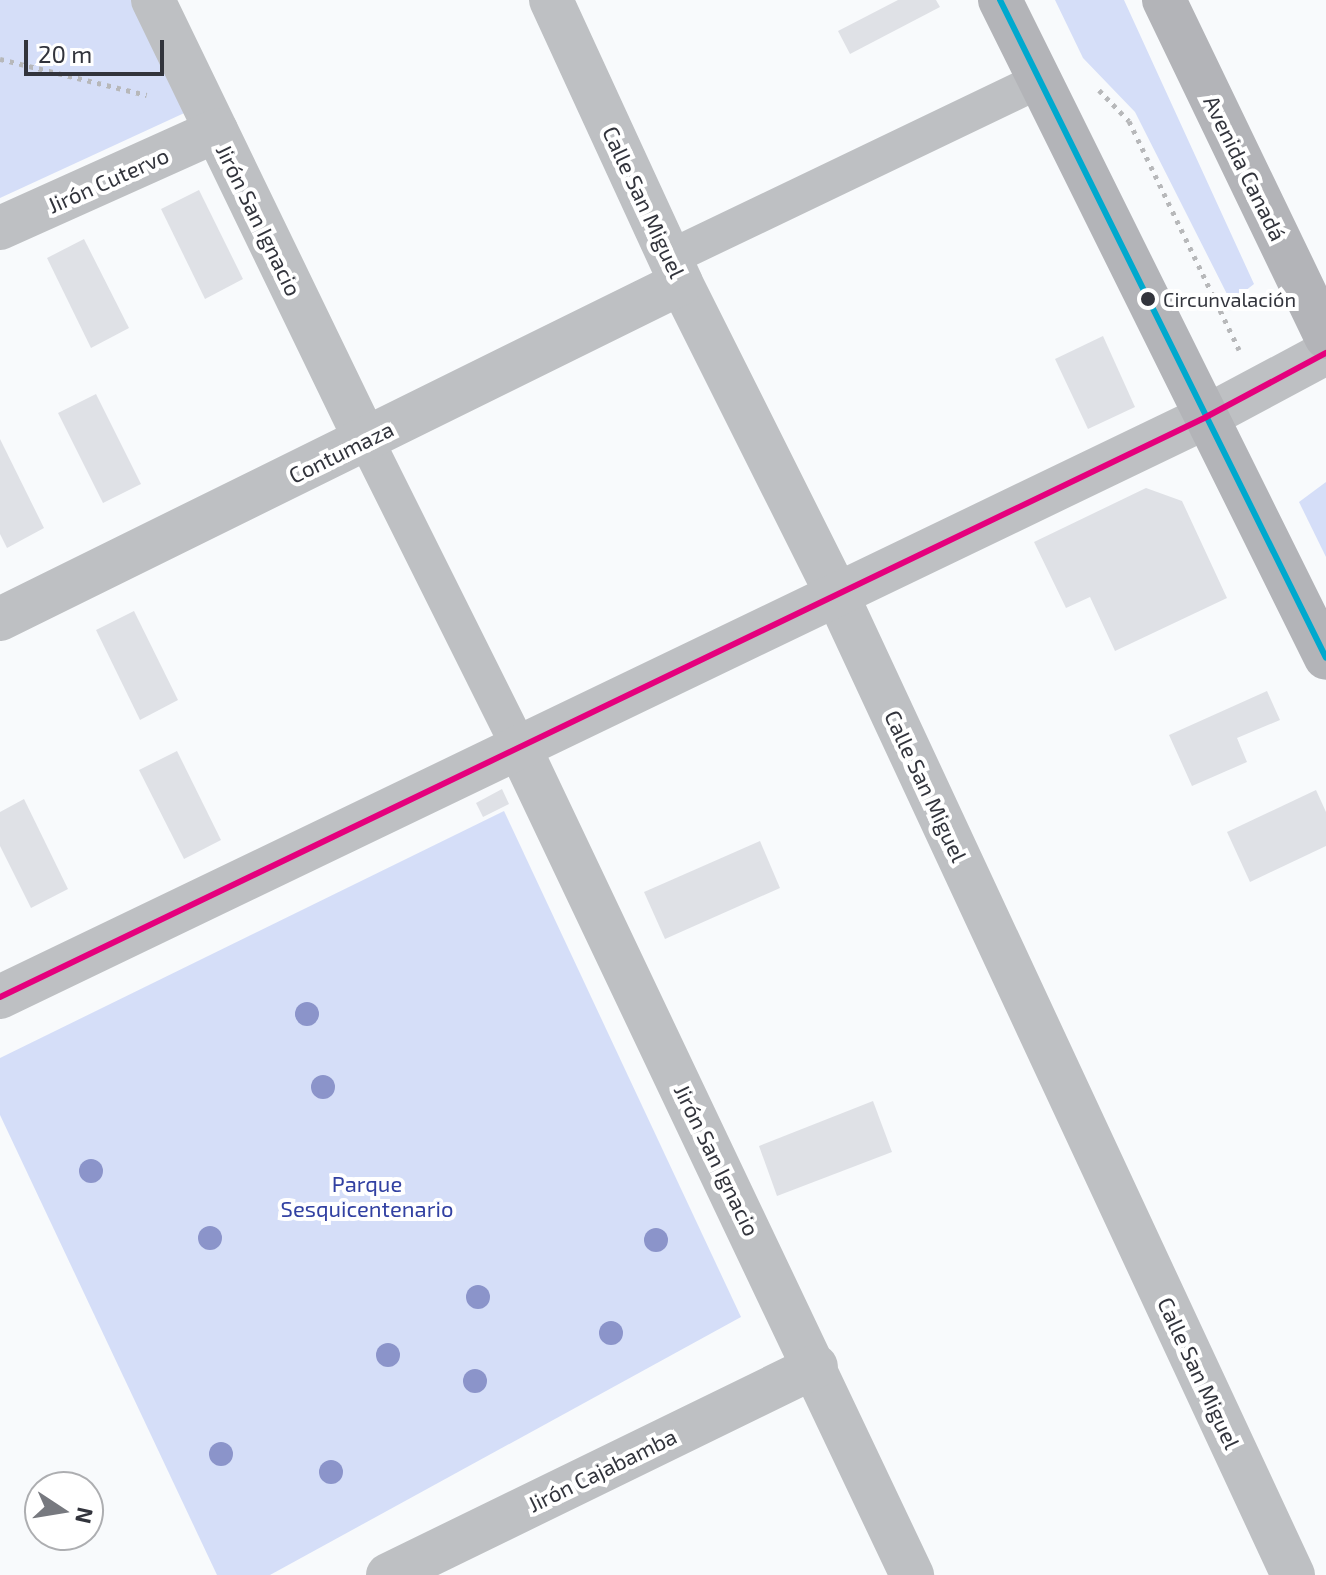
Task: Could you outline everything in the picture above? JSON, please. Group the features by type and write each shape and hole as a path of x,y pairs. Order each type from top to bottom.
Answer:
{"main road":[{"path":"1000,0 1326,658"},
{"name":"Avenida Canadá","path":"1164,0 1326,337"}],"street":[{"name":"Jirón San Ignacio","path":"153,0 366,440"},
{"name":"Calle San Miguel","path":"551,0 675,270 837,595 1293,1575"},
{"path":"675,270 1039,81"},
{"name":"Jirón Cutervo","path":"0,228 216,131"},
{"name":"Contumaza","path":"0,619 366,440 675,270"},
{"path":"0,997 1206,417 1326,353"},
{"path":"366,440 519,747"},
{"name":"Jirón San Ignacio","path":"519,747 816,1366 912,1575"},
{"name":"Jirón Cajabamba","path":"388,1575 816,1366"}],"path":[{"path":"0,59 150,96"},
{"path":"1089,80 1129,121 1231,332"}],"green space":[{"path":"0,0 138,0 193,109 0,198"},
{"path":"1055,0 1124,0 1254,284 1231,302 1135,112 1083,58"},
{"path":"1326,482 1326,557 1299,502"},
{"name":"Parque Sesquicentenario","path":"504,811 741,1317 270,1575 217,1575 0,1115 0,1058"}],"building":[{"path":"898,0 936,0 940,7 850,54 838,31"},
{"path":"199,190 243,279 205,299 161,209"},
{"path":"84,239 129,328 91,348 47,258"},
{"path":"1103,336 1135,407 1088,429 1055,359"},
{"path":"96,394 141,484 103,503 58,413"},
{"path":"0,439 44,528 7,548 0,534"},
{"path":"1146,488 1182,501 1227,598 1115,651 1090,597 1066,608 1034,542"},
{"path":"134,611 178,700 140,720 96,630"},
{"path":"1267,691 1280,720 1237,738 1247,762 1192,786 1169,735"},
{"path":"177,751 221,840 184,859 139,770"},
{"path":"502,789 509,804 483,817 476,803"},
{"path":"1316,790 1326,812 1326,846 1250,882 1227,832"},
{"path":"24,799 68,889 31,908 0,846 0,812"},
{"path":"760,841 780,888 665,939 644,892"},
{"path":"873,1101 892,1152 777,1196 759,1146"}],"transit line":[{"path":"1000,0 1326,658"},
{"path":"0,997 1206,417 1326,353"}],"place":[{"name":"Circunvalación","path":"1148,299"}]}
